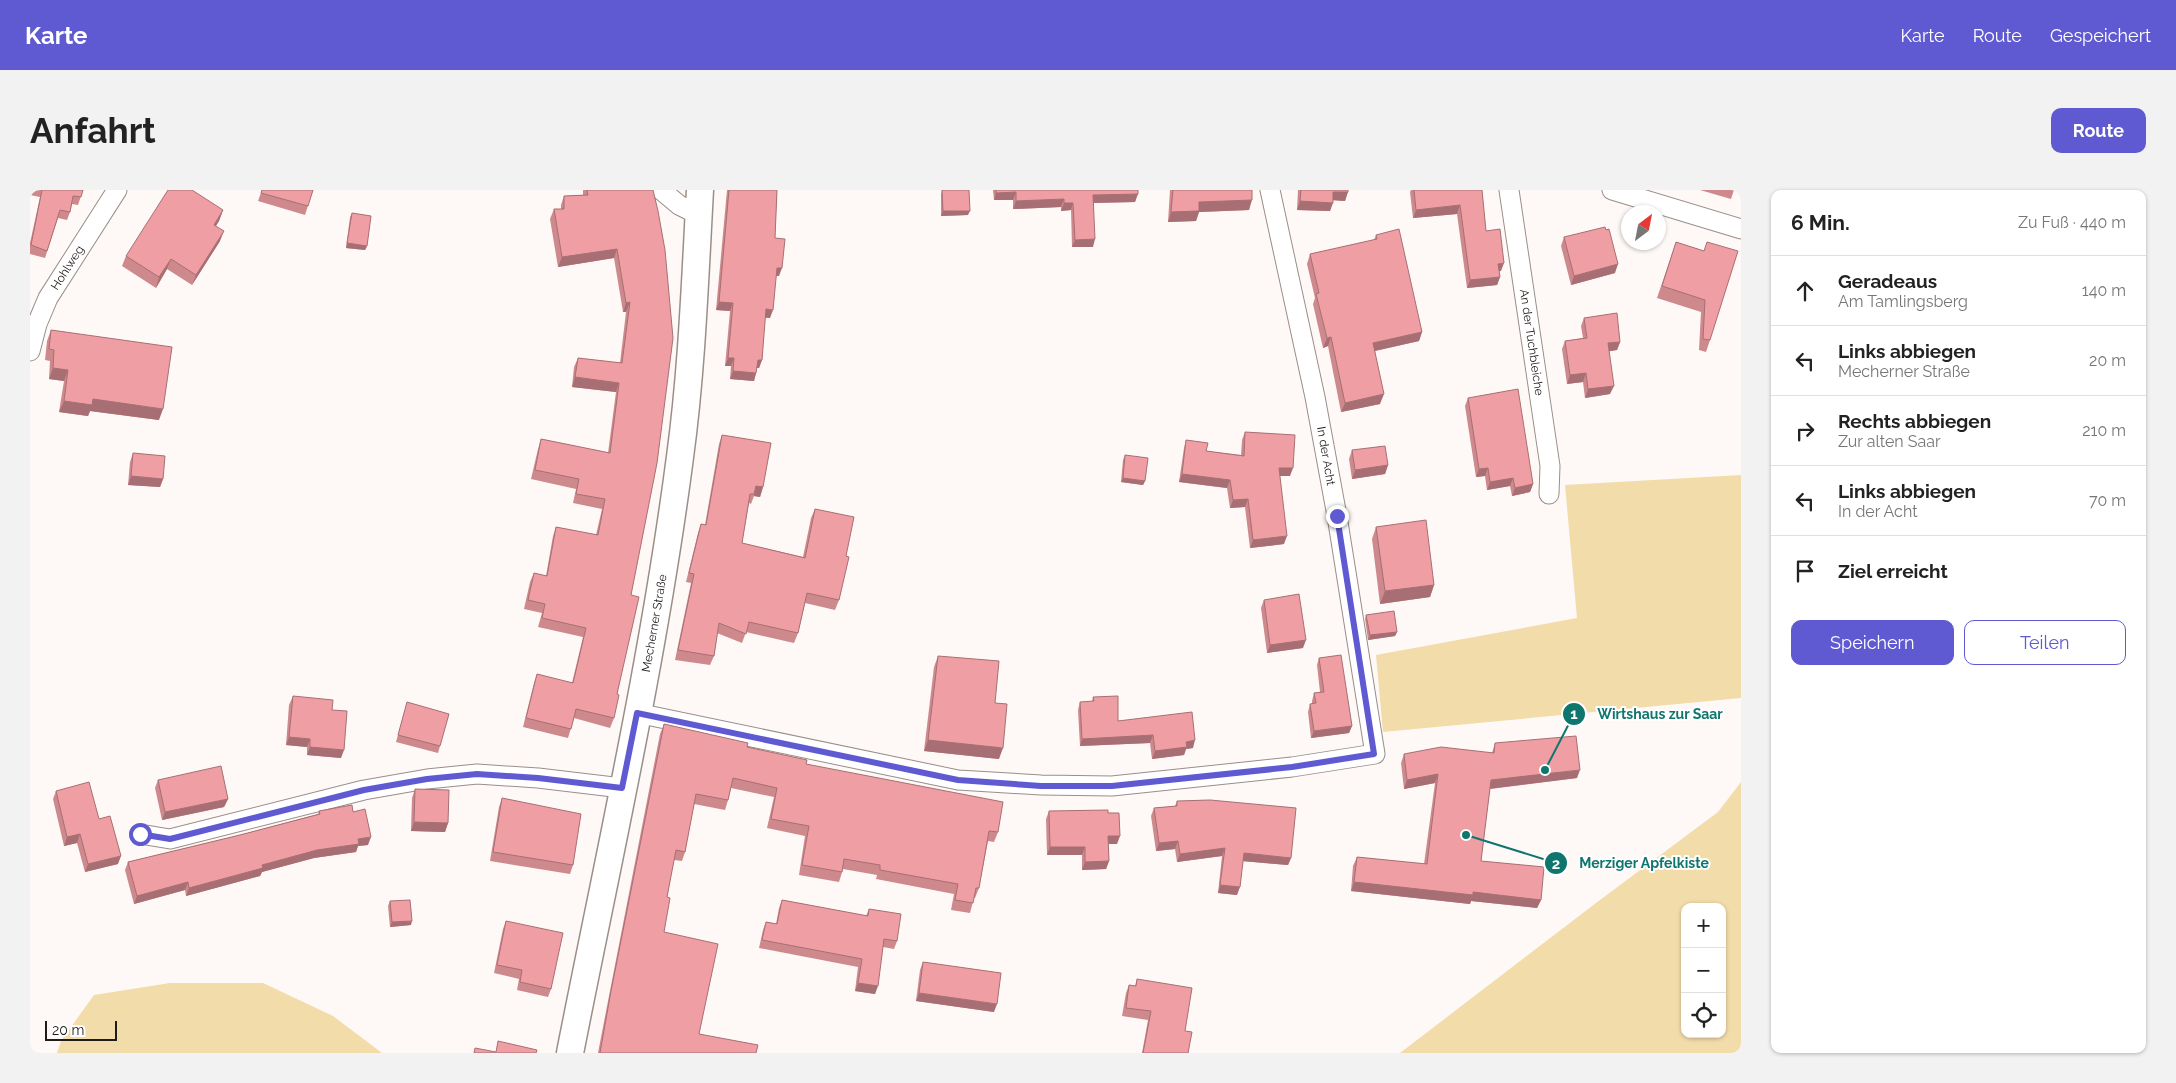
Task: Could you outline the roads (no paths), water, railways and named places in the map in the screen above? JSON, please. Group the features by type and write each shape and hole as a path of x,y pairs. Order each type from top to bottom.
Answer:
{"main road":[{"name":"Mecherner Straße","path":"570,1053 663,574 681,456 692,333 700,203"}],"street":[{"name":"Hohlweg","path":"30,351 36,324 48,298 117,190"},
{"path":"662,190 679,205 700,203"},
{"name":"In der Acht","path":"637,713 958,780 1041,786 1122,785 1282,768 1374,754 1337,516 1317,406 1270,190"},
{"name":"An der Tuchbleiche","path":"1509,190 1550,466 1549,494"},
{"path":"1612,190 1741,229"},
{"path":"140,834 170,839 364,790 427,779 477,774 538,778 622,788"}],"place":[{"name":"Wirtshaus zur Saar","path":"1545,770"},
{"name":"Merziger Apfelkiste","path":"1466,835"}]}
